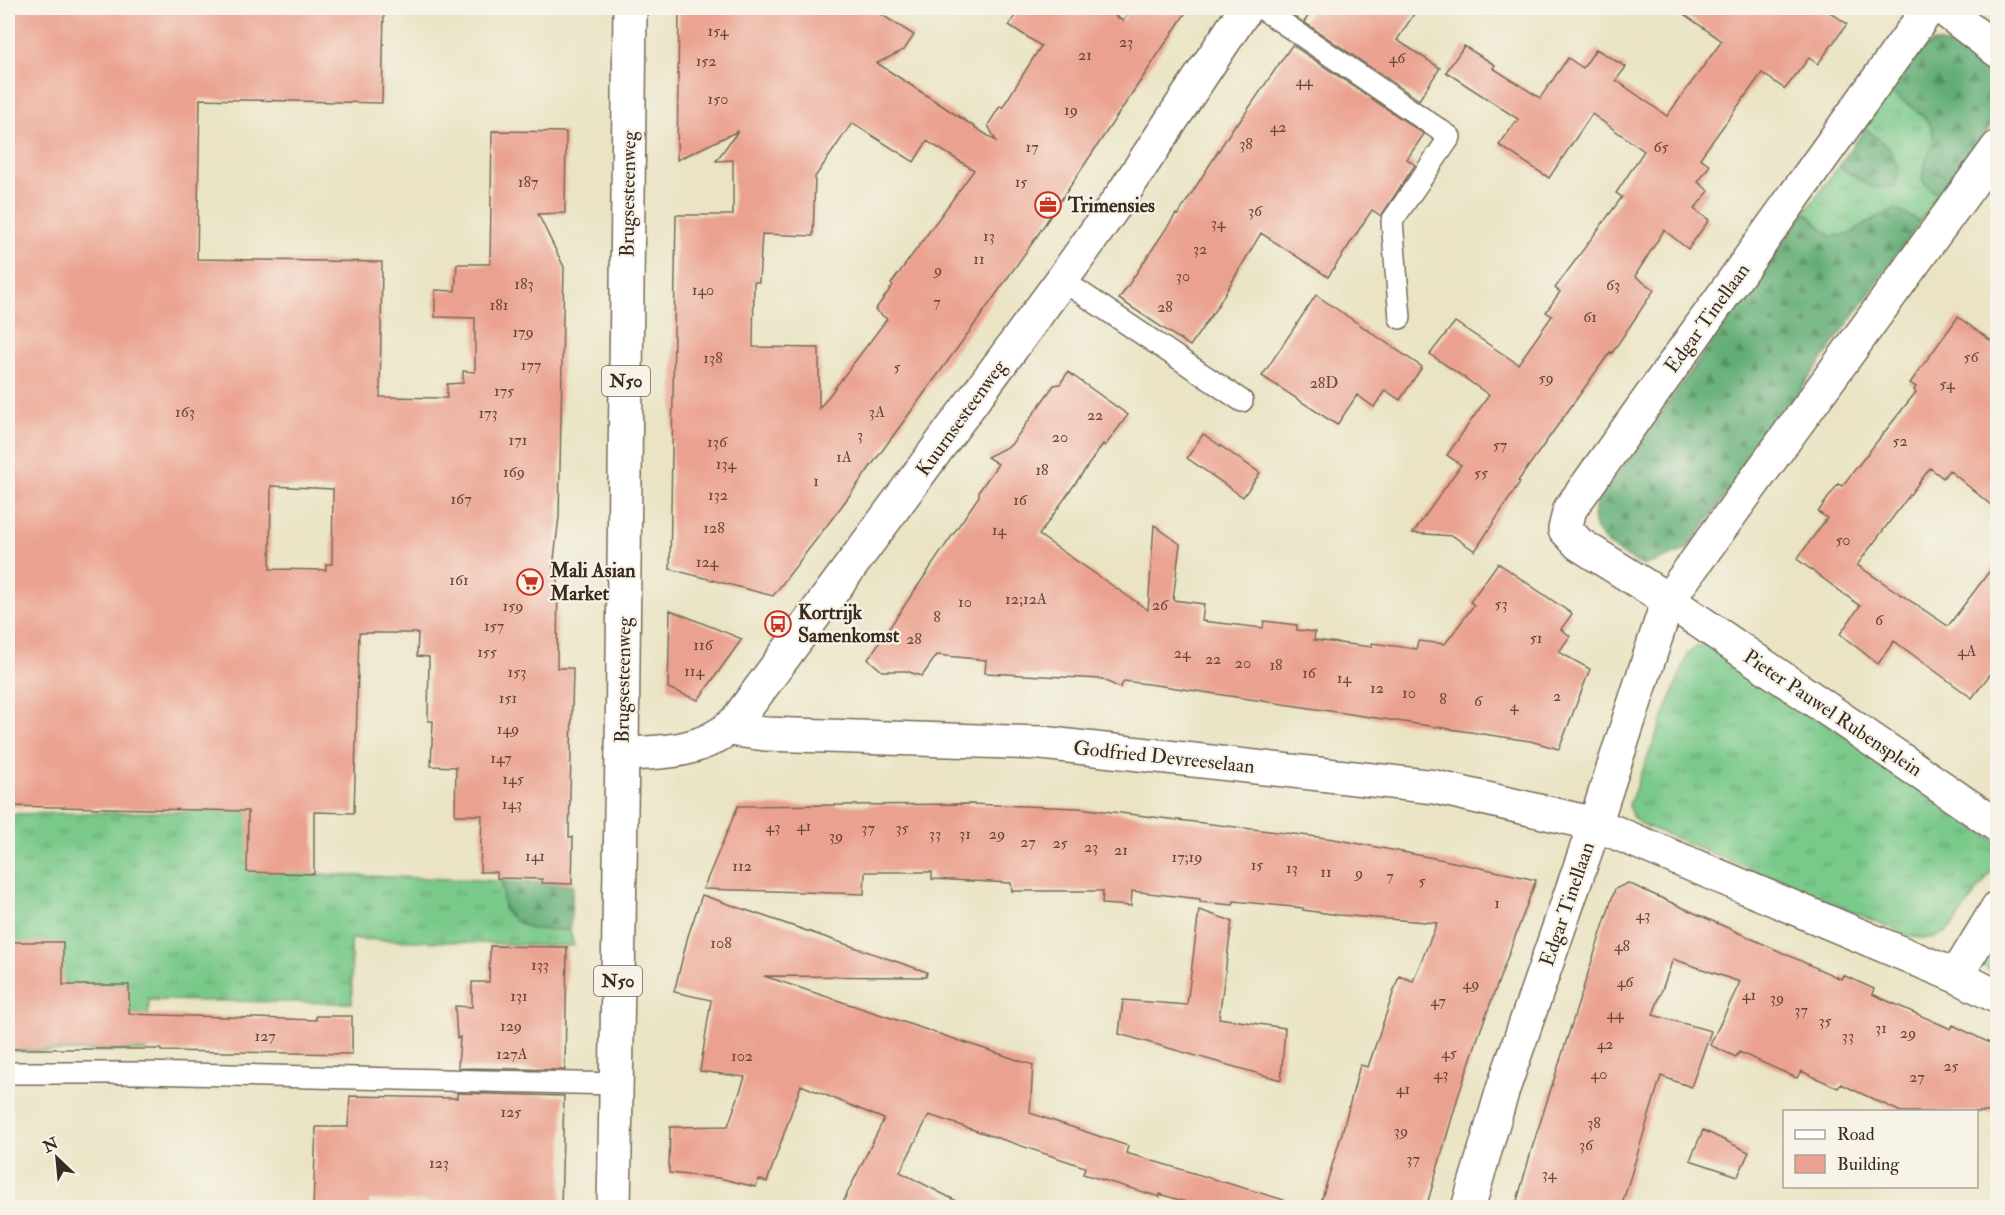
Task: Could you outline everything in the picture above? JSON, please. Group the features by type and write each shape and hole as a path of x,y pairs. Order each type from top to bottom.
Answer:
{"street":[{"name":"Brugsesteenweg","path":"614,1208 622,754 630,8"},
{"name":"Kuurnsesteenweg","path":"622,754 653,754 683,750 717,737 729,729 772,675 1062,280 1120,198 1246,8"},
{"name":"Edgar Tinellaan","path":"1668,600 1579,544 1565,529 1570,509 1929,8"},
{"path":"1942,8 1998,51"},
{"name":"Edgar Tinellaan","path":"1468,1208 1503,1089 1595,824 1668,600 1998,147"},
{"name":"Pieter Pauwel Rubensplein","path":"1668,600 1998,826"},
{"name":"Godfried Devreeselaan","path":"729,729 765,734 1042,743 1435,787 1595,824"},
{"path":"1595,824 1956,976 1998,997"},
{"path":"1956,976 1998,907"}],"lane":[{"path":"1261,8 1450,137 1392,221 1400,318"},
{"path":"1062,280 1242,401"},
{"path":"8,1073 141,1073 616,1084"}],"green space":[{"path":"1935,42 1960,51 1997,80 1997,118 1938,195 1922,181 1926,160 1934,143 1932,127 1921,113 1888,91 1914,57"},
{"path":"1888,91 1920,113 1932,128 1933,145 1922,181 1938,195 1920,222 1896,209 1848,235 1830,236 1805,212 1839,166 1871,187 1890,149 1865,128"},
{"path":"1865,128 1890,149 1898,168 1896,187 1871,187 1839,166"},
{"path":"1896,209 1920,222 1687,550 1643,566 1604,540 1594,525 1593,514 1597,502 1805,212 1830,236 1848,235"},
{"path":"1712,643 1996,842 1998,854 1996,865 1950,929 1933,938 1913,937 1639,823 1632,816 1629,805 1688,654 1698,646"},
{"path":"248,811 314,874 502,881 504,910 531,929 570,930 574,946 351,939 352,1003 149,1000 147,1051 8,1051 8,814"},
{"path":"502,881 573,884 570,930 531,929 515,921 504,910"},
{"path":"1997,931 1997,974 1977,964"}],"building":[{"path":"8,8 384,8 382,103 200,99 197,259 382,262 380,397 447,398 447,384 463,383 463,371 475,372 475,318 435,317 435,290 455,291 457,264 490,264 492,131 566,132 565,213 538,214 564,267 559,517 553,568 558,568 557,668 573,668 569,837 573,837 572,884 542,883 542,879 497,878 497,872 480,872 482,815 455,815 456,767 431,766 433,721 428,721 429,657 417,656 418,633 359,633 354,813 314,812 314,874 247,872 248,811 8,806","holes":["271,486 333,489 332,564 326,564 326,570 270,569"]},
{"path":"679,8 871,8 914,35 904,50 877,63 996,141 988,125 1000,106 1002,108 1041,46 1009,25 1020,8 1103,8 1123,21 1131,8 1189,8 1033,242 980,317 773,596 670,569 676,215 733,215 733,160 716,161 738,131 677,160","holes":["852,123 914,162 927,141 974,170 891,284 893,285 875,310 887,319 819,409 819,348 753,347 754,282 759,282 762,234 813,236 815,177"]},
{"path":"1314,8 1418,8 1397,40 1440,68 1419,100 1304,22"},
{"path":"1675,8 1824,8 1847,24 1818,64 1809,58 1785,89 1762,73 1700,158 1710,165 1698,182 1709,191 1694,209 1709,220 1688,249 1664,230 1635,276 1654,290 1612,353 1610,352 1518,481 1520,482 1475,551 1453,536 1413,533 1461,465 1447,455 1489,395 1430,354 1455,322 1518,364 1552,316 1546,312 1560,292 1555,288 1622,197 1616,193 1644,151 1592,114 1549,178 1499,145 1518,119 1446,72 1464,46 1495,65 1493,68 1540,98 1568,58 1583,68 1596,49 1626,67 1616,80 1667,116 1722,41"},
{"path":"1292,45 1424,134 1407,159 1415,165 1381,216 1372,210 1328,277 1261,233 1217,307 1190,346 1119,299 1176,214 1178,215 1236,123 1238,124"},
{"path":"1316,295 1422,367 1400,400 1385,390 1374,407 1357,395 1337,425 1262,376"},
{"path":"1958,317 1998,346 1998,511 1949,470 1943,478 1930,468 1857,565 1948,626 1998,560 1998,664 1972,698 1894,641 1878,664 1840,634 1860,606 1797,559 1827,518 1818,512 1838,484 1842,486 1916,392 1914,390 1916,387 1910,383"},
{"path":"1068,372 1128,415 1105,446 1103,444 1039,535 1148,610 1154,525 1180,544 1173,600 1204,604 1202,621 1263,628 1264,621 1297,625 1297,630 1315,632 1314,640 1372,647 1372,643 1416,649 1418,641 1445,644 1474,605 1470,602 1498,563 1572,614 1561,629 1570,636 1559,652 1590,669 1559,749 1530,741 1163,686 1124,681 1120,688 1102,679 985,673 986,660 937,655 922,676 906,671 882,671 868,659 979,496 979,491 998,464 987,457 1011,445 1054,385 1060,384"},
{"path":"1203,434 1260,473 1243,497 1187,458"},
{"path":"670,610 742,639 698,700 668,688"},
{"path":"968,804 1079,808 1334,839 1536,880 1478,1037 1426,1208 1319,1208 1360,1065 1368,1067 1399,976 1413,981 1437,923 1339,915 1303,910 1303,908 1234,901 1233,905 1200,902 1200,899 1132,891 1131,906 1102,904 1103,891 1012,891 1011,883 932,879 932,872 865,872 864,894 703,889 738,806"},
{"path":"1628,883 1841,979 1843,975 1874,989 1872,994 1951,1029 1953,1025 1998,1047 1998,1112 1897,1110 1841,1084 1838,1088 1801,1071 1797,1078 1739,1052 1736,1057 1710,1045 1740,982 1673,959 1653,1015 1711,1031 1691,1087 1661,1076 1621,1208 1515,1208 1615,889"},
{"path":"702,895 927,972 926,977 764,976 1033,1065 1030,1113 1128,1146 1126,1153 1284,1200 1283,1208 1205,1208 1160,1194 1160,1197 1083,1174 1085,1167 929,1115 900,1172 970,1208 840,1208 884,1119 801,1085 767,1182 759,1179 756,1187 719,1178 669,1173 670,1127 728,1126 745,1077 700,1071 711,1000 674,992 688,936"},
{"path":"1199,910 1232,921 1219,1018 1285,1028 1281,1080 1119,1034 1123,1000 1187,1005"},
{"path":"8,942 63,942 63,985 129,985 129,1014 316,1020 316,1016 352,1016 352,1054 161,1051 161,1049 8,1049"},
{"path":"490,946 567,947 565,1070 458,1068 460,1037 457,1038 455,1006 472,1007 472,982 489,982"},
{"path":"457,1093 564,1096 561,1208 431,1208 431,1202 369,1200 369,1208 313,1208 316,1127 348,1127 350,1096 457,1098"},
{"path":"1703,1130 1749,1152 1738,1176 1690,1160"}],"place":[{"name":"Trimensies","path":"1048,205"},
{"name":"Mali Asian Market","path":"530,582"},
{"name":"Kortrijk Samenkomst","path":"778,624"}]}
